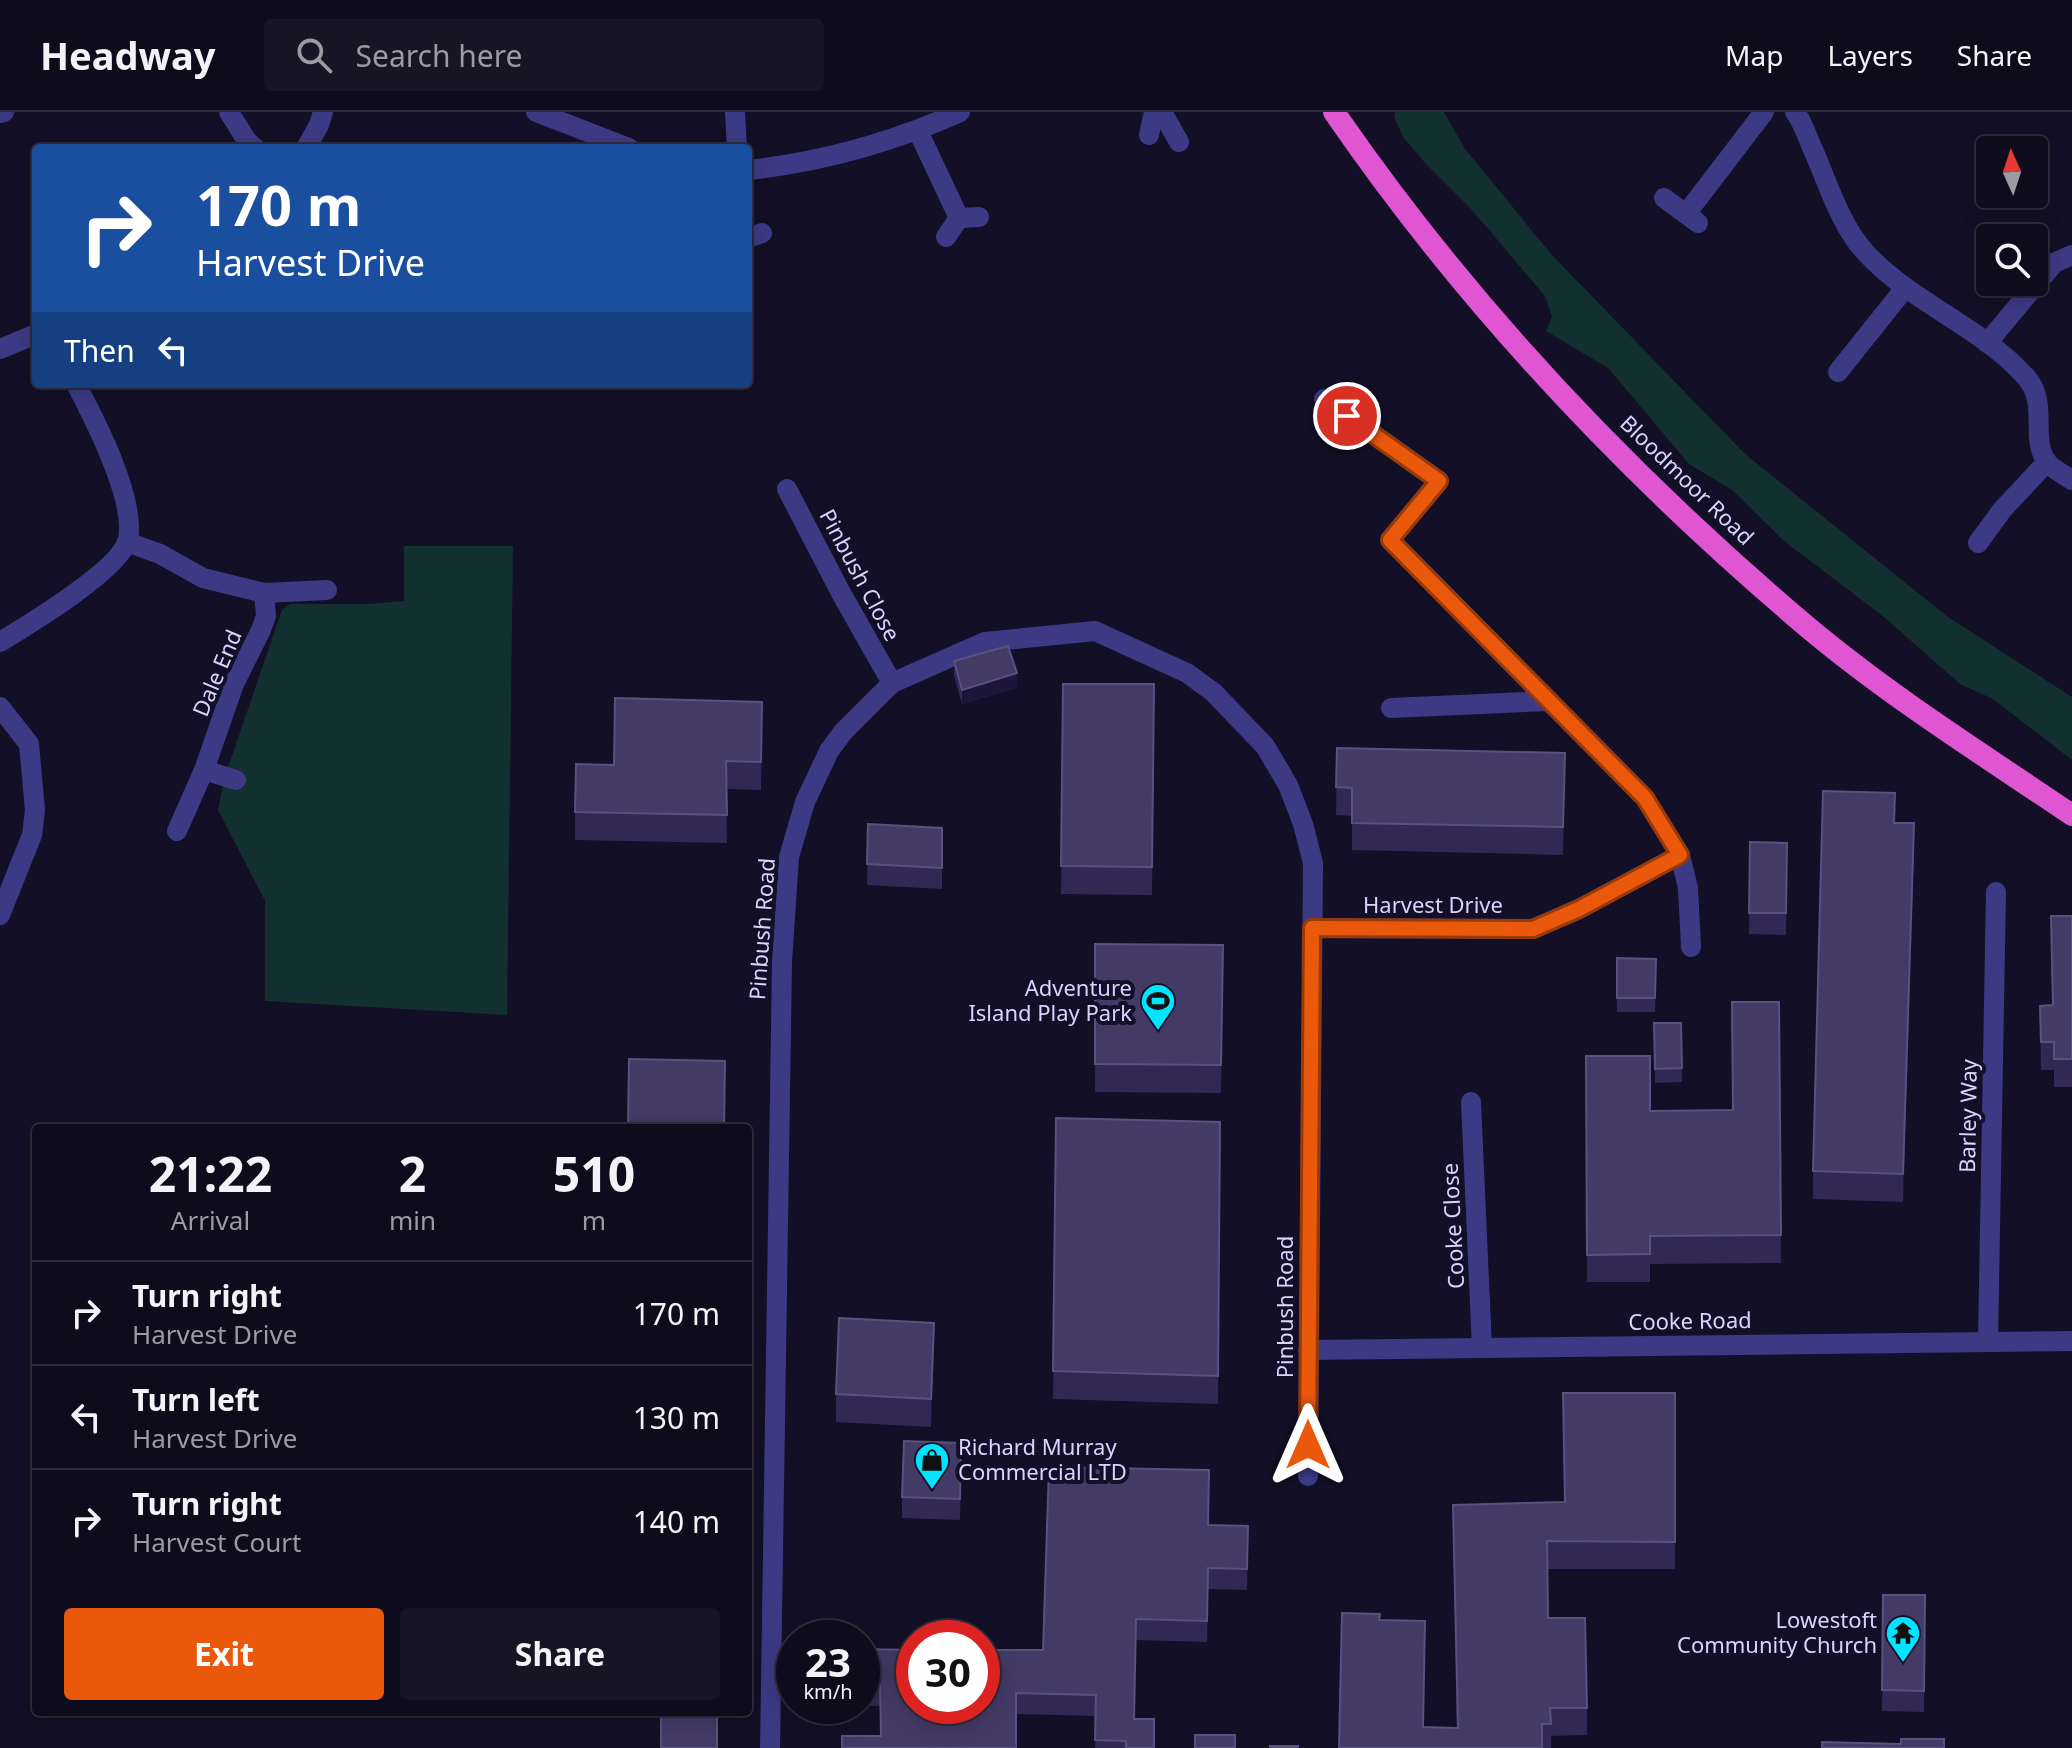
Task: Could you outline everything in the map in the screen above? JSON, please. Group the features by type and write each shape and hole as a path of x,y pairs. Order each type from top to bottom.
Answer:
{"highway":[{"name":"Bloodmoor Road","path":"1334,112 1418,226 1492,316 1564,397 1663,497 1806,626 1928,718 2072,815"}],"street":[{"path":"229,112 250,144"},
{"path":"308,144 323,112"},
{"path":"536,112 615,144"},
{"path":"735,112 737,144"},
{"path":"752,170 789,166 918,131 960,112"},
{"path":"1149,135 1154,112"},
{"path":"1162,112 1179,142"},
{"path":"1664,198 1692,218 1764,112"},
{"path":"1795,112 1847,227 1865,252 1905,288 1987,343 2026,377 2037,395 2039,438 2047,462 2072,480"},
{"path":"918,131 969,217 946,237"},
{"path":"1987,343 2054,263 2072,255"},
{"path":"1838,372 1905,288"},
{"path":"0,349 32,336"},
{"path":"0,642 42,617 108,567 127,542 128,515 107,446 78,388"},
{"path":"1324,399 1439,481 1390,540 1645,798 1680,855 1688,888 1691,947"},
{"path":"1978,543 2002,510 2047,462"},
{"name":"Pinbush Close","path":"787,489 892,683"},
{"path":"127,542 160,554 203,578 264,593 327,590"},
{"name":"Dale End","path":"177,831 204,770 234,684 261,630 266,616 264,593"},
{"name":"Pinbush Road","path":"770,1748 782,962 789,857 805,802 829,751 843,732 892,683 985,642 1095,631 1187,673 1213,692 1265,746 1288,785 1313,863 1308,1476"},
{"path":"1391,708 1549,701"},
{"path":"0,707 29,744 35,810 32,835 0,915"},
{"path":"204,770 236,780"},
{"name":"Harvest Drive","path":"1312,928 1533,929 1579,909 1680,855"},
{"name":"Barley Way","path":"1988,1341 1996,892"},
{"name":"Cooke Close","path":"1471,1102 1482,1348"},
{"name":"Cooke Road","path":"1308,1350 2072,1341"}],"green space":[{"path":"1395,112 1444,112 1465,149 1552,255 1745,454 1948,617 2072,697 2072,760 1993,699 1960,684 1884,617 1784,541 1732,490 1689,464 1608,368 1546,331 1552,317 1545,296 1472,210 1403,137 1394,117"},
{"path":"404,546 513,546 507,1015 265,1001 265,901 218,810 225,776 282,610 290,604 404,601"}],"building":[{"path":"1008,646 1017,673 962,690 954,661"},
{"path":"1063,684 1154,684 1152,867 1061,866"},
{"path":"615,698 762,702 761,762 726,761 727,815 575,812 576,764 614,765"},
{"path":"1337,748 1565,753 1563,827 1352,823 1352,788 1336,787"},
{"path":"1823,791 1895,793 1894,823 1914,823 1903,1174 1813,1171"},
{"path":"868,824 942,828 942,868 867,864"},
{"path":"1750,842 1787,843 1786,913 1749,913"},
{"path":"2051,916 2072,916 2072,1059 2054,1059 2054,1042 2041,1042 2040,1006 2053,1005"},
{"name":"Adventure Island Play Park","path":"1095,944 1223,945 1221,1065 1095,1064"},
{"path":"1617,958 1656,959 1655,998 1617,998"},
{"path":"1732,1002 1779,1002 1781,1235 1650,1236 1650,1254 1587,1255 1586,1056 1650,1056 1650,1111 1733,1110"},
{"path":"1654,1023 1681,1023 1682,1068 1655,1069"},
{"path":"629,1059 725,1061 724,1124 628,1124"},
{"path":"1056,1118 1220,1122 1218,1376 1053,1371"},
{"path":"839,1318 934,1323 931,1399 836,1394"},
{"path":"1563,1393 1675,1393 1675,1542 1547,1541 1548,1618 1585,1618 1587,1708 1550,1708 1551,1724 1542,1724 1542,1748 1339,1748 1342,1613 1380,1614 1379,1620 1425,1621 1423,1727 1458,1728 1453,1505 1565,1502"},
{"name":"Richard Murray Commercial LTD","path":"904,1441 961,1443 960,1499 902,1497"},
{"path":"1049,1467 1209,1470 1208,1525 1248,1526 1247,1569 1208,1568 1207,1621 1136,1619 1134,1719 1154,1719 1154,1748 1126,1748 1126,1741 1095,1740 1096,1695 1016,1693 1016,1748 842,1748 842,1736 881,1736 880,1649 896,1650 896,1724 1000,1724 1000,1650 1043,1650"},
{"name":"Lowestoft Community Church","path":"1883,1595 1925,1595 1924,1691 1882,1690"},
{"path":"661,1716 717,1716 717,1748 661,1748"},
{"path":"1195,1735 1235,1735 1235,1748 1195,1748"},
{"path":"1901,1739 1944,1739 1944,1748 1822,1748 1822,1742 1901,1744"},
{"path":"1298,1746 1298,1748 1270,1748"}],"place":[{"name":"Adventure Island Play Park","path":"1158,1032"},
{"name":"Richard Murray Commercial LTD","path":"932,1491"},
{"name":"Lowestoft Community Church","path":"1903,1664"}],"route":[{"path":"1308,1445 1312,928 1533,929 1579,909 1680,855 1645,798 1390,540 1439,481 1347,416"}]}
